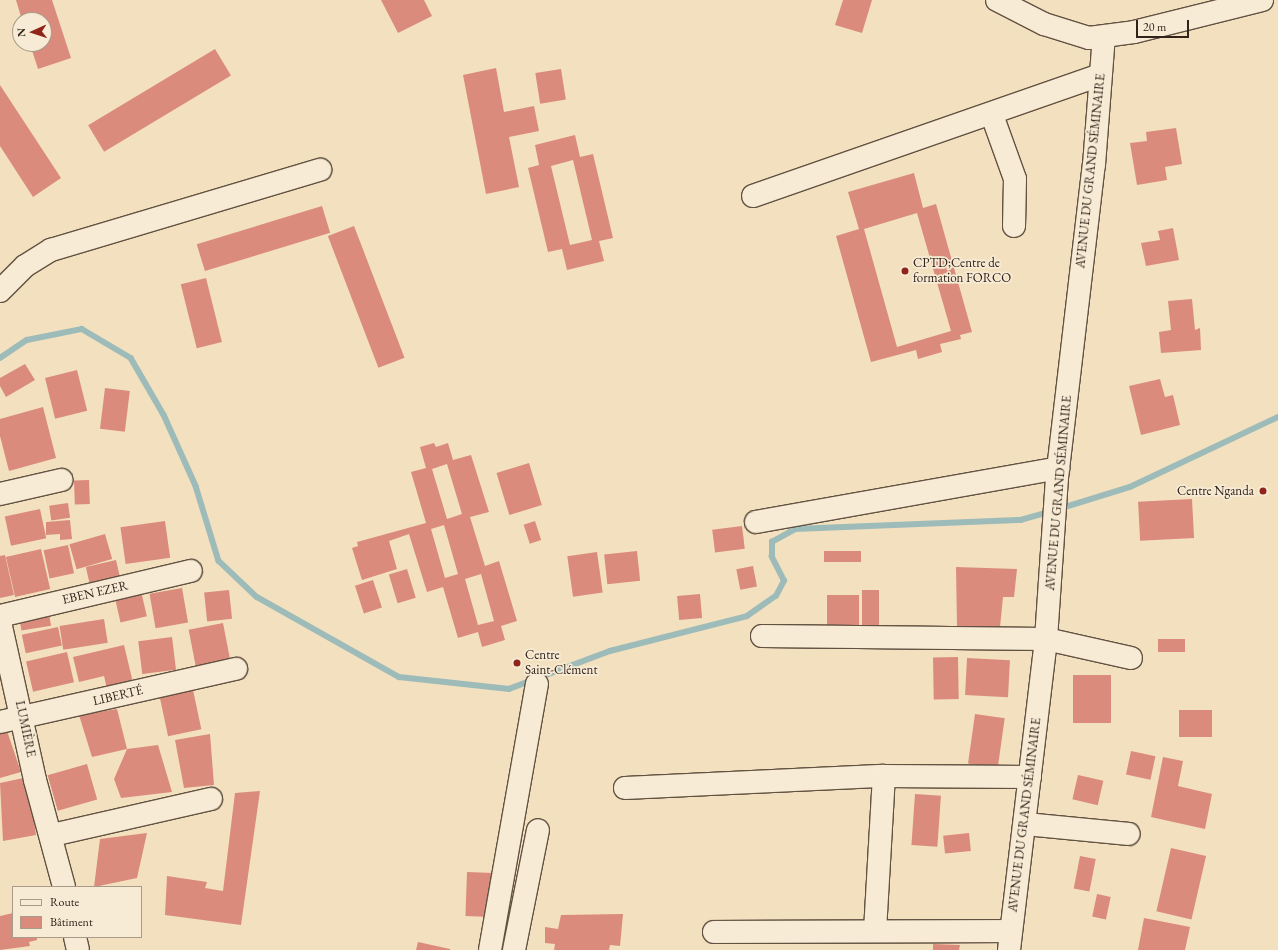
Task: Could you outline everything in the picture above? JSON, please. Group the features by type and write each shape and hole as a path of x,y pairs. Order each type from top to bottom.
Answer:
{"street":[{"path":"997,0 1065,32 1089,38 1134,32 1262,0"},
{"name":"AVENUE DU GRAND SÉMINAIRE","path":"1010,941 1026,824 1046,639 1058,473 1094,165 1104,36"},
{"path":"753,196 992,115 1101,75"},
{"path":"992,115 1015,180 1014,226"},
{"path":"0,290 25,266 51,250 320,170"},
{"path":"756,522 1058,473"},
{"path":"0,494 61,480"},
{"name":"EBEN EZER","path":"0,616 191,571"},
{"name":"LUMIÈRE","path":"0,622 23,717 35,780 52,835 64,886"},
{"path":"762,636 1046,639 1131,658"},
{"name":"LIBERTÉ","path":"0,722 236,669"},
{"path":"490,950 537,684"},
{"path":"625,788 884,776 1030,777"},
{"path":"876,931 884,776"},
{"path":"52,835 211,799"},
{"path":"1026,824 1129,834"},
{"path":"514,950 538,830"},
{"path":"714,932 876,931 1010,941"},
{"path":"75,938 78,950"}],"building":[{"path":"16,0 52,0 71,58 38,69 33,52 52,52 52,12 20,12"},
{"path":"381,0 424,0 432,16 398,33"},
{"path":"843,0 872,0 862,33 835,25"},
{"path":"215,49 231,76 104,152 88,125"},
{"path":"496,68 504,112 534,106 539,131 509,137 519,187 486,194 463,75"},
{"path":"561,69 566,100 540,104 535,73"},
{"path":"0,85 61,178 33,197 0,146"},
{"path":"1176,128 1182,164 1165,167 1167,180 1137,185 1130,143 1147,141 1146,132"},
{"path":"575,135 580,157 593,154 613,238 599,241 604,261 567,270 562,249 548,252 528,168 539,165 535,145","holes":["573,160 592,240 570,245 551,166"]},
{"path":"914,173 923,208 936,204 972,332 960,335 961,339 940,344 942,352 918,359 916,350 871,362 836,236 859,229 848,192","holes":["917,213 951,331 897,347 864,229"]},
{"path":"322,206 330,233 205,271 197,244"},
{"path":"354,226 405,358 378,368 328,236"},
{"path":"1173,228 1179,260 1146,266 1141,243 1160,240 1158,231"},
{"path":"206,278 222,342 197,348 181,284"},
{"path":"1192,299 1195,330 1200,328 1201,350 1161,353 1159,332 1171,330 1168,301"},
{"path":"25,364 35,380 6,397 0,386 0,378"},
{"path":"77,370 87,411 55,419 45,378"},
{"path":"1160,379 1165,397 1173,395 1180,425 1141,435 1129,386"},
{"path":"105,388 130,391 125,432 100,429"},
{"path":"43,407 56,458 9,471 0,436 0,419"},
{"path":"434,443 436,447 448,443 453,460 471,455 489,512 470,517 485,566 499,561 517,621 501,626 505,640 482,647 478,632 458,638 443,587 427,592 409,534 389,541 397,569 362,580 352,548 358,546 357,542 426,523 411,472 426,468 420,447","holes":["447,464 462,514 447,519 432,469","444,525 458,574 445,578 431,529","481,574 494,621 478,625 465,579"]},
{"path":"529,463 542,505 509,515 496,473"},
{"path":"89,480 90,504 75,505 74,481"},
{"path":"1192,499 1194,538 1140,541 1138,502"},
{"path":"68,503 70,518 51,520 49,506"},
{"path":"40,509 46,538 11,546 5,516"},
{"path":"70,520 72,539 60,540 60,534 46,535 46,522"},
{"path":"165,521 170,558 126,564 120,527"},
{"path":"535,521 541,540 530,544 524,525"},
{"path":"742,526 745,549 715,552 712,530"},
{"path":"105,534 112,559 77,569 69,544"},
{"path":"68,545 74,573 50,579 44,550"},
{"path":"41,549 50,589 15,597 6,557"},
{"path":"637,551 640,581 607,584 604,554"},
{"path":"824,551 861,551 861,562 824,562"},
{"path":"597,552 603,593 573,597 567,556"},
{"path":"5,555 14,595 0,598 0,556"},
{"path":"116,560 120,577 90,584 86,567"},
{"path":"753,566 757,587 740,590 736,569"},
{"path":"956,567 1017,569 1014,597 1003,597 1000,627 957,627"},
{"path":"407,569 416,598 398,603 389,575"},
{"path":"373,580 382,608 364,613 355,586"},
{"path":"182,588 188,622 156,628 150,594"},
{"path":"229,590 232,619 207,621 204,593"},
{"path":"862,590 879,590 879,631 862,631"},
{"path":"141,591 147,616 121,622 115,597"},
{"path":"700,594 702,618 679,620 677,596"},
{"path":"827,595 859,595 859,629 827,629"},
{"path":"49,613 51,626 21,631 19,618"},
{"path":"104,619 108,643 63,650 60,626"},
{"path":"223,623 230,660 196,667 189,630"},
{"path":"58,627 62,646 26,653 22,635"},
{"path":"172,637 176,670 142,674 138,641"},
{"path":"1158,639 1185,639 1185,652 1158,652"},
{"path":"124,645 134,687 108,693 104,676 79,682 73,657"},
{"path":"67,652 74,682 33,692 26,661"},
{"path":"933,657 958,657 959,699 934,699"},
{"path":"967,658 1010,660 1008,697 965,695"},
{"path":"1073,675 1111,675 1111,723 1073,723"},
{"path":"193,690 201,729 168,736 160,697"},
{"path":"117,709 127,749 92,757 79,715"},
{"path":"1179,710 1212,710 1212,737 1179,737"},
{"path":"975,714 1005,718 998,768 968,764"},
{"path":"7,731 21,772 0,778 0,734"},
{"path":"210,734 214,785 184,788 175,740"},
{"path":"158,745 172,792 121,798 114,779 127,749"},
{"path":"1131,751 1155,756 1150,780 1126,774"},
{"path":"1163,757 1183,761 1178,786 1212,794 1205,829 1151,817"},
{"path":"87,764 97,800 58,811 48,775"},
{"path":"1078,775 1103,781 1098,805 1072,799"},
{"path":"28,777 36,835 3,841 0,783"},
{"path":"260,791 241,925 165,915 167,876 207,882 205,888 223,891 235,793"},
{"path":"915,794 941,796 937,847 911,845"},
{"path":"147,833 137,878 94,886 100,839"},
{"path":"969,833 971,851 945,854 943,836"},
{"path":"1171,848 1206,856 1191,919 1156,911"},
{"path":"1080,856 1096,859 1089,891 1074,888"},
{"path":"467,872 493,873 491,917 465,916"},
{"path":"1097,894 1111,897 1106,919 1092,916"},
{"path":"12,913 12,938 37,938 37,940 29,942 30,946 0,950 0,916"},
{"path":"623,914 620,946 610,945 609,950 554,950 555,944 545,943 545,927 558,929 561,915"},
{"path":"1144,918 1190,927 1185,950 1138,950"},
{"path":"418,942 450,949 450,950 416,950"},
{"path":"933,944 960,945 959,950 933,950"}],"waterway":[{"path":"0,358 27,340 82,329 131,358 164,415 196,486 219,561 257,597 399,677 509,689 610,651 747,616 776,596 784,581 772,557 772,542 795,529 1021,520 1049,512"},
{"path":"1059,509 1130,487 1278,417"}],"place":[{"name":"CPTD;Centre de formation FORCO","path":"905,271"},
{"name":"Centre Nganda","path":"1263,491"},
{"name":"Centre Saint-Clément","path":"517,663"}]}
